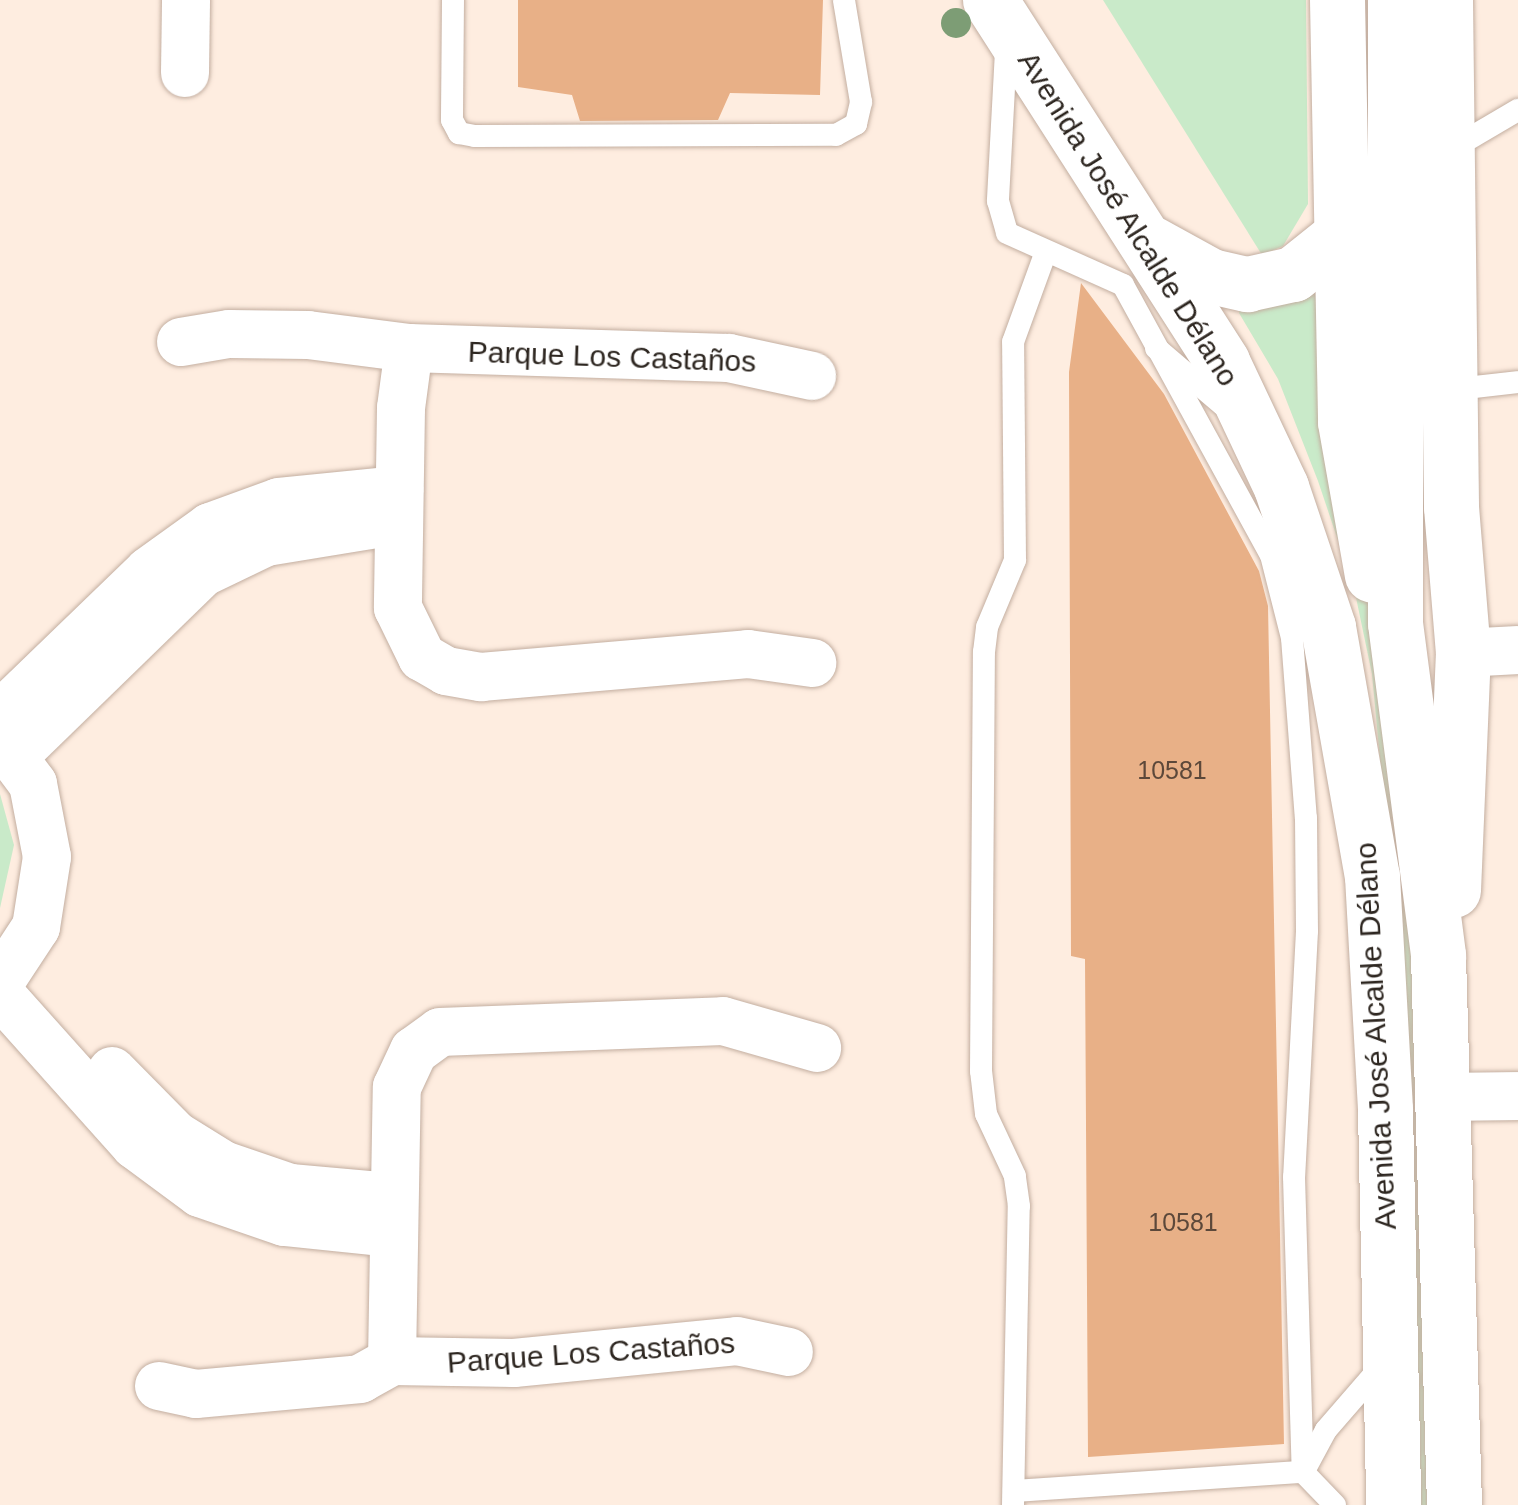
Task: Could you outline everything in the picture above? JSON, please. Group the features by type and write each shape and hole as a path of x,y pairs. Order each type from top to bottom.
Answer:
{"main road":[{"path":"1337,0 1338,238 1355,506 1368,566 1395,623"},
{"name":"Avenida José Alcalde Délano","path":"1395,0 1395,623 1438,956 1454,1505"},
{"path":"1438,956 1454,883 1463,653 1448,390 1443,154 1445,0"},
{"name":"Avenida José Alcalde Délano","path":"997,11 1144,239 1254,428 1304,547 1328,627 1363,808 1386,1110 1393,1505"},
{"path":"1144,239 1195,270 1246,284 1293,274 1338,238"}],"street":[{"path":"185,73 186,0"},
{"name":"Parque Los Castaños","path":"182,342 229,334 308,335 410,348 728,358 812,376"},
{"path":"410,348 398,506 398,608 406,634 422,657 446,671 482,677 564,673 748,654 812,663"},
{"path":"390,1215 284,1222 200,1193 135,1145 5,980 36,927 48,857 42,808 5,737 149,571 210,527 279,502 398,506"},
{"path":"1463,653 1518,650"},
{"path":"392,1362 390,1215 397,1087 414,1051 440,1032 723,1022 817,1048"},
{"path":"1445,1097 1518,1096"},
{"name":"Parque Los Castaños","path":"160,1386 196,1394 360,1380 392,1362 514,1364 737,1341 789,1352"}],"lane":[{"path":"453,0 452,120 459,133 475,136 836,135 856,124 861,102 844,0"},
{"path":"997,11 1007,116 998,202 1007,233 1044,254 1122,285 1271,555 1292,638 1306,837 1294,1177 1303,1472 1335,1505"},
{"path":"1443,154 1518,110"},
{"path":"1044,254 1013,342 1014,560 987,626 984,652 981,1071 986,1114 1015,1176 1019,1206 1014,1498 1303,1472"},
{"path":"1153,346 1254,428"},
{"path":"1448,390 1518,382"},
{"path":"1303,1472 1326,1430 1389,1357"}],"green space":[{"path":"1103,0 1306,0 1308,204 1283,246 1262,255"},
{"path":"1321,278 1390,716 1418,1028 1432,1505 1419,1505 1413,1109 1372,674 1354,588 1318,481 1278,379 1239,313 1240,307"},
{"path":"0,794 14,845 0,908"}],"building":[{"path":"518,0 823,0 820,95 730,93 718,120 580,121 572,95 518,87"},
{"path":"1081,283 1164,394 1259,571 1268,606 1284,1444 1088,1457 1085,959 1071,956 1069,372"}]}
